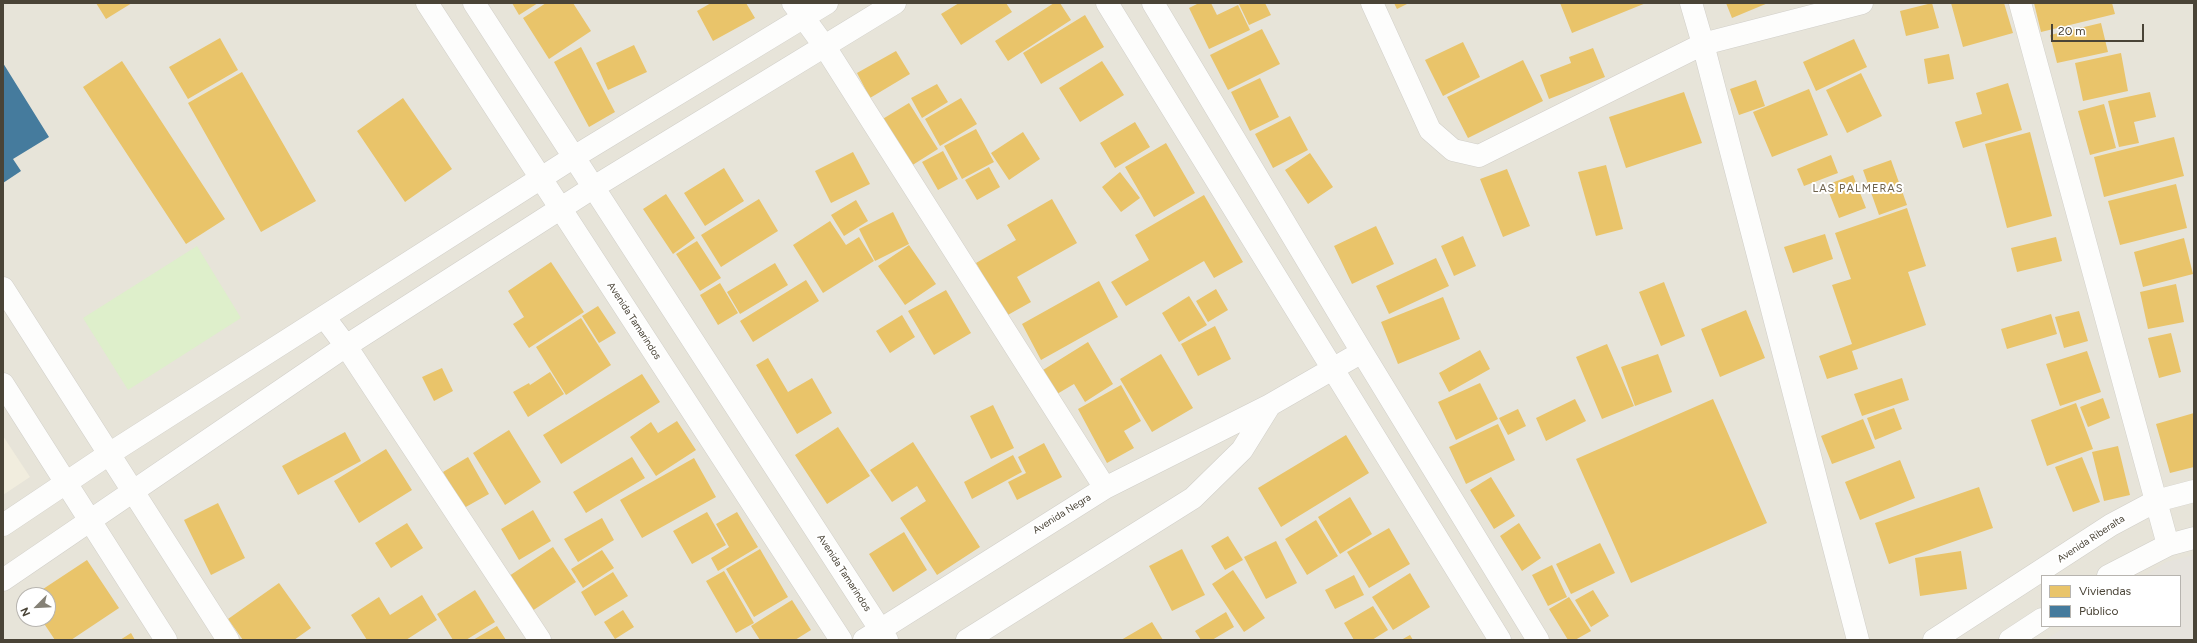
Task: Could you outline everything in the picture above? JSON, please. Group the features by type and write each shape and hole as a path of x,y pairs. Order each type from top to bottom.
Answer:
{"street":[{"name":"Avenida Tamarindos","path":"427,3 842,640"},
{"name":"Avenida Tamarindos","path":"474,3 594,187 877,636"},
{"path":"3,525 109,454 541,179 798,11 827,3"},
{"path":"3,580 346,346 594,187 825,47 894,3"},
{"path":"1107,3 1500,640"},
{"path":"1153,3 1362,352 1538,640"},
{"path":"1372,3 1430,130 1453,150 1479,156 1704,44 1862,3"},
{"path":"1691,3 1704,44 1858,640"},
{"path":"2020,3 2168,545"},
{"path":"798,11 825,47 1105,488"},
{"path":"3,288 228,640"},
{"path":"324,318 346,346 540,640"},
{"name":"Avenida Negra","path":"877,636 1105,488 1270,405 1362,352"},
{"path":"3,384 166,640"},
{"name":"Avenida Negra","path":"967,640 1193,498 1242,450 1270,405"},
{"name":"Avenida Riberalta","path":"1934,640 2112,525 2156,501 2194,491"},
{"path":"2110,575 2168,545 2194,538"},
{"path":"2010,640 2041,620"}],"shaded area":[{"path":"3,3 2194,3 2194,640 3,640"},
{"path":"3,436 30,477 3,495"},
{"path":"2194,555 2194,640 2045,640 2065,627 2181,627 2181,575 2146,575 2166,562"}],"green space":[{"path":"197,246 241,318 128,390 83,318"}],"building: Viviendas":[{"path":"96,3 132,3 106,19"},
{"path":"512,3 538,3 519,15"},
{"path":"546,3 573,3 591,31 549,59 523,18"},
{"path":"711,3 746,3 755,18 713,41 697,11"},
{"path":"959,3 1006,3 1012,12 961,45 941,14"},
{"path":"1054,3 1060,3 1071,20 1008,61 995,41"},
{"path":"1199,3 1211,3 1217,15 1238,5 1250,30 1209,49 1189,8"},
{"path":"1265,3 1271,15 1249,25 1239,4"},
{"path":"1394,3 1409,3 1397,9"},
{"path":"1560,3 1646,3 1572,33"},
{"path":"1726,3 1768,3 1732,18"},
{"path":"1932,3 1939,28 1906,36 1900,11"},
{"path":"1951,3 2004,3 2013,33 1963,47"},
{"path":"2034,3 2112,3 2115,14 2041,32"},
{"path":"1085,15 1104,47 1041,84 1023,53"},
{"path":"2101,23 2108,52 2057,63 2050,35"},
{"path":"1262,29 1280,64 1228,90 1210,55"},
{"path":"220,38 238,70 188,99 169,67"},
{"path":"1854,39 1867,67 1816,91 1803,62"},
{"path":"1463,42 1480,77 1443,96 1425,60"},
{"path":"634,45 647,72 608,90 596,63"},
{"path":"581,47 615,112 589,127 554,62"},
{"path":"1593,48 1605,77 1549,99 1540,75 1571,63 1569,57"},
{"path":"896,51 910,74 870,98 857,73"},
{"path":"2121,53 2128,91 2083,101 2075,63"},
{"path":"1949,54 1954,79 1928,84 1924,59"},
{"path":"1523,60 1543,101 1468,138 1447,97"},
{"path":"122,61 225,219 186,244 83,87"},
{"path":"1102,61 1124,95 1080,122 1059,88"},
{"path":"242,72 316,201 261,232 188,103"},
{"path":"1861,73 1882,116 1847,133 1826,90"},
{"path":"1260,78 1279,117 1250,131 1231,92"},
{"path":"1756,80 1765,106 1739,115 1730,89"},
{"path":"2008,83 2022,130 1963,148 1955,122 1982,114 1976,93"},
{"path":"937,84 948,102 922,118 911,98"},
{"path":"1809,89 1828,135 1772,157 1753,112"},
{"path":"1684,92 1702,143 1626,168 1609,117"},
{"path":"2150,92 2156,117 2134,122 2139,143 2119,147 2108,101"},
{"path":"403,98 452,169 405,202 357,131"},
{"path":"961,98 977,124 940,146 925,119"},
{"path":"909,103 938,149 911,166 881,120"},
{"path":"2104,104 2116,148 2090,155 2078,111"},
{"path":"1290,116 1308,150 1273,168 1255,134"},
{"path":"1135,122 1150,147 1115,168 1100,143"},
{"path":"976,129 994,162 962,179 944,146"},
{"path":"1023,132 1040,159 1009,180 991,153"},
{"path":"2030,132 2052,216 2007,228 1985,144"},
{"path":"2174,137 2184,176 2104,197 2094,157"},
{"path":"1166,143 1195,193 1154,217 1125,167"},
{"path":"943,151 958,179 938,190 922,162"},
{"path":"853,152 870,184 831,203 815,171"},
{"path":"1310,153 1333,187 1308,204 1285,170"},
{"path":"1831,155 1838,173 1804,186 1797,169"},
{"path":"1891,160 1907,205 1879,215 1863,170"},
{"path":"1606,165 1623,229 1596,236 1578,172"},
{"path":"989,167 1000,187 977,200 965,180"},
{"path":"724,168 744,201 705,226 684,193"},
{"path":"1507,169 1530,226 1503,237 1480,179"},
{"path":"1120,172 1140,198 1121,212 1102,187"},
{"path":"1853,175 1866,208 1839,218 1826,185"},
{"path":"2176,184 2187,228 2120,245 2108,201"},
{"path":"666,194 695,238 673,254 643,209"},
{"path":"1204,195 1243,262 1214,278 1204,261 1126,306 1111,282 1149,260 1135,235"},
{"path":"759,199 778,231 721,267 701,235"},
{"path":"1052,199 1077,243 1017,277 1031,302 1006,316 976,263 1016,240 1007,225"},
{"path":"856,200 868,221 844,236 831,215"},
{"path":"1907,208 1926,266 1908,272 1926,325 1852,351 1858,369 1827,379 1819,356 1852,344 1832,285 1851,279 1835,233"},
{"path":"893,212 909,244 875,261 859,229"},
{"path":"830,221 846,245 859,237 874,261 823,293 793,245"},
{"path":"1376,226 1394,264 1352,284 1334,246"},
{"path":"1825,234 1833,259 1793,273 1784,247"},
{"path":"1463,236 1476,266 1454,276 1441,246"},
{"path":"2056,237 2062,261 2017,272 2011,248"},
{"path":"2184,238 2193,274 2143,287 2134,252"},
{"path":"697,241 721,278 700,291 676,254"},
{"path":"909,245 936,284 905,305 878,266"},
{"path":"1436,258 1449,286 1389,314 1376,286"},
{"path":"551,262 584,312 529,348 513,324 524,317 508,291"},
{"path":"775,263 788,285 740,314 727,292"},
{"path":"806,280 819,301 753,342 740,321"},
{"path":"1099,281 1118,317 1041,360 1022,324"},
{"path":"1664,282 1685,336 1661,346 1639,292"},
{"path":"720,283 738,313 718,325 700,295"},
{"path":"2176,284 2184,322 2148,329 2140,292"},
{"path":"1216,289 1228,310 1208,322 1196,301"},
{"path":"946,290 971,333 934,355 908,311"},
{"path":"1189,296 1207,325 1179,342 1162,313"},
{"path":"1443,297 1460,339 1398,364 1381,322"},
{"path":"598,306 616,333 599,343 582,316"},
{"path":"1746,310 1765,358 1720,377 1701,329"},
{"path":"2079,311 2088,341 2064,348 2055,317"},
{"path":"2051,314 2057,334 2007,349 2001,329"},
{"path":"902,315 915,337 890,353 876,331"},
{"path":"581,318 611,365 566,395 536,347"},
{"path":"1215,326 1231,359 1198,376 1181,344"},
{"path":"2171,333 2181,372 2159,378 2148,338"},
{"path":"1088,342 1113,384 1085,402 1074,384 1057,394 1043,370"},
{"path":"1607,344 1634,406 1602,419 1576,357"},
{"path":"1480,350 1490,369 1449,392 1439,373"},
{"path":"2087,351 2101,392 2060,406 2046,364"},
{"path":"1161,354 1193,408 1152,432 1120,379"},
{"path":"1658,354 1672,392 1635,406 1621,367"},
{"path":"768,358 788,392 812,378 832,413 797,434 756,365"},
{"path":"442,368 453,391 434,401 422,377"},
{"path":"550,372 564,394 528,417 513,392 529,383 530,385"},
{"path":"642,374 660,402 561,464 543,435"},
{"path":"1902,378 1909,400 1862,416 1854,394"},
{"path":"1480,383 1498,419 1456,440 1438,402"},
{"path":"1121,385 1141,421 1124,431 1134,448 1107,463 1078,409"},
{"path":"2103,398 2110,418 2088,427 2080,407"},
{"path":"1575,399 1586,421 1546,441 1536,418"},
{"path":"1713,399 1767,523 1631,583 1576,459"},
{"path":"2076,403 2093,449 2047,466 2031,420"},
{"path":"993,405 1014,448 991,459 970,416"},
{"path":"1894,408 1902,429 1875,440 1867,418"},
{"path":"1518,409 1526,426 1508,435 1499,418"},
{"path":"2194,413 2194,467 2170,473 2156,424"},
{"path":"1863,419 1875,448 1832,464 1821,436"},
{"path":"677,421 696,450 656,476 630,437 651,422 658,433"},
{"path":"1498,424 1515,460 1466,484 1449,447"},
{"path":"838,427 870,476 827,504 795,455"},
{"path":"509,430 541,482 505,505 473,453"},
{"path":"345,432 361,461 298,495 282,466"},
{"path":"1346,435 1369,473 1281,527 1258,488"},
{"path":"913,442 980,547 937,575 900,518 926,501 917,486 892,502 870,470"},
{"path":"1044,443 1062,477 1017,500 1008,482 1026,473 1018,457"},
{"path":"2118,446 2130,495 2104,501 2092,452"},
{"path":"386,449 412,490 359,523 334,481"},
{"path":"1013,455 1022,472 972,499 964,482"},
{"path":"468,457 489,494 464,508 443,472"},
{"path":"632,457 645,478 586,513 573,492"},
{"path":"2082,457 2100,502 2073,512 2055,467"},
{"path":"694,458 716,497 642,538 620,500"},
{"path":"1900,460 1915,498 1860,520 1845,482"},
{"path":"1491,477 1515,516 1494,529 1470,490"},
{"path":"1979,487 1993,528 1889,564 1875,523"},
{"path":"1350,497 1372,534 1340,554 1318,517"},
{"path":"218,503 245,558 211,575 184,520"},
{"path":"533,510 551,541 519,560 501,529"},
{"path":"707,512 726,545 692,564 673,531"},
{"path":"737,512 758,547 718,571 711,558 729,547 716,524"},
{"path":"602,518 614,540 578,562 564,539"},
{"path":"1316,520 1338,556 1307,575 1285,539"},
{"path":"407,523 423,548 391,568 375,543"},
{"path":"1519,523 1541,558 1522,571 1500,536"},
{"path":"1389,528 1410,564 1369,588 1347,552"},
{"path":"904,532 927,570 893,592 869,554"},
{"path":"1228,536 1243,560 1225,570 1211,546"},
{"path":"1276,541 1297,583 1266,599 1244,557"},
{"path":"1600,543 1615,573 1571,594 1556,564"},
{"path":"553,547 576,582 532,611 509,576"},
{"path":"760,549 788,597 754,617 726,569"},
{"path":"1182,549 1205,595 1172,611 1149,566"},
{"path":"602,550 614,568 583,588 571,569"},
{"path":"1961,551 1967,589 1920,596 1915,558"},
{"path":"87,560 119,608 71,640 55,640 46,627 56,627 56,587 46,587"},
{"path":"1552,565 1567,597 1548,606 1532,575"},
{"path":"1233,570 1265,618 1244,632 1212,584"},
{"path":"724,571 754,623 736,633 706,581"},
{"path":"613,572 628,596 595,616 581,592"},
{"path":"1410,573 1430,607 1393,630 1372,597"},
{"path":"1354,575 1364,595 1335,609 1325,590"},
{"path":"279,583 311,628 294,640 243,640 228,619"},
{"path":"475,590 495,622 466,640 453,640 437,614"},
{"path":"1593,590 1609,616 1591,627 1575,600"},
{"path":"422,595 437,620 406,640 367,640 351,615 379,597 390,615"},
{"path":"1569,597 1591,631 1575,640 1568,640 1549,609"},
{"path":"792,600 811,630 795,640 760,640 751,626"},
{"path":"1373,606 1388,630 1372,640 1354,640 1344,623"},
{"path":"623,610 634,627 615,639 604,622"},
{"path":"1226,612 1234,627 1212,640 1201,640 1195,631"},
{"path":"1152,622 1163,640 1121,640"},
{"path":"497,626 506,640 473,640"},
{"path":"131,633 135,640 120,640"},
{"path":"1410,635 1413,640 1401,640"}],"building: Público":[{"path":"3,63 49,137 13,159 21,171 3,183"}],"district":[{"name":"LAS PALMERAS","path":"1858,189"}]}
